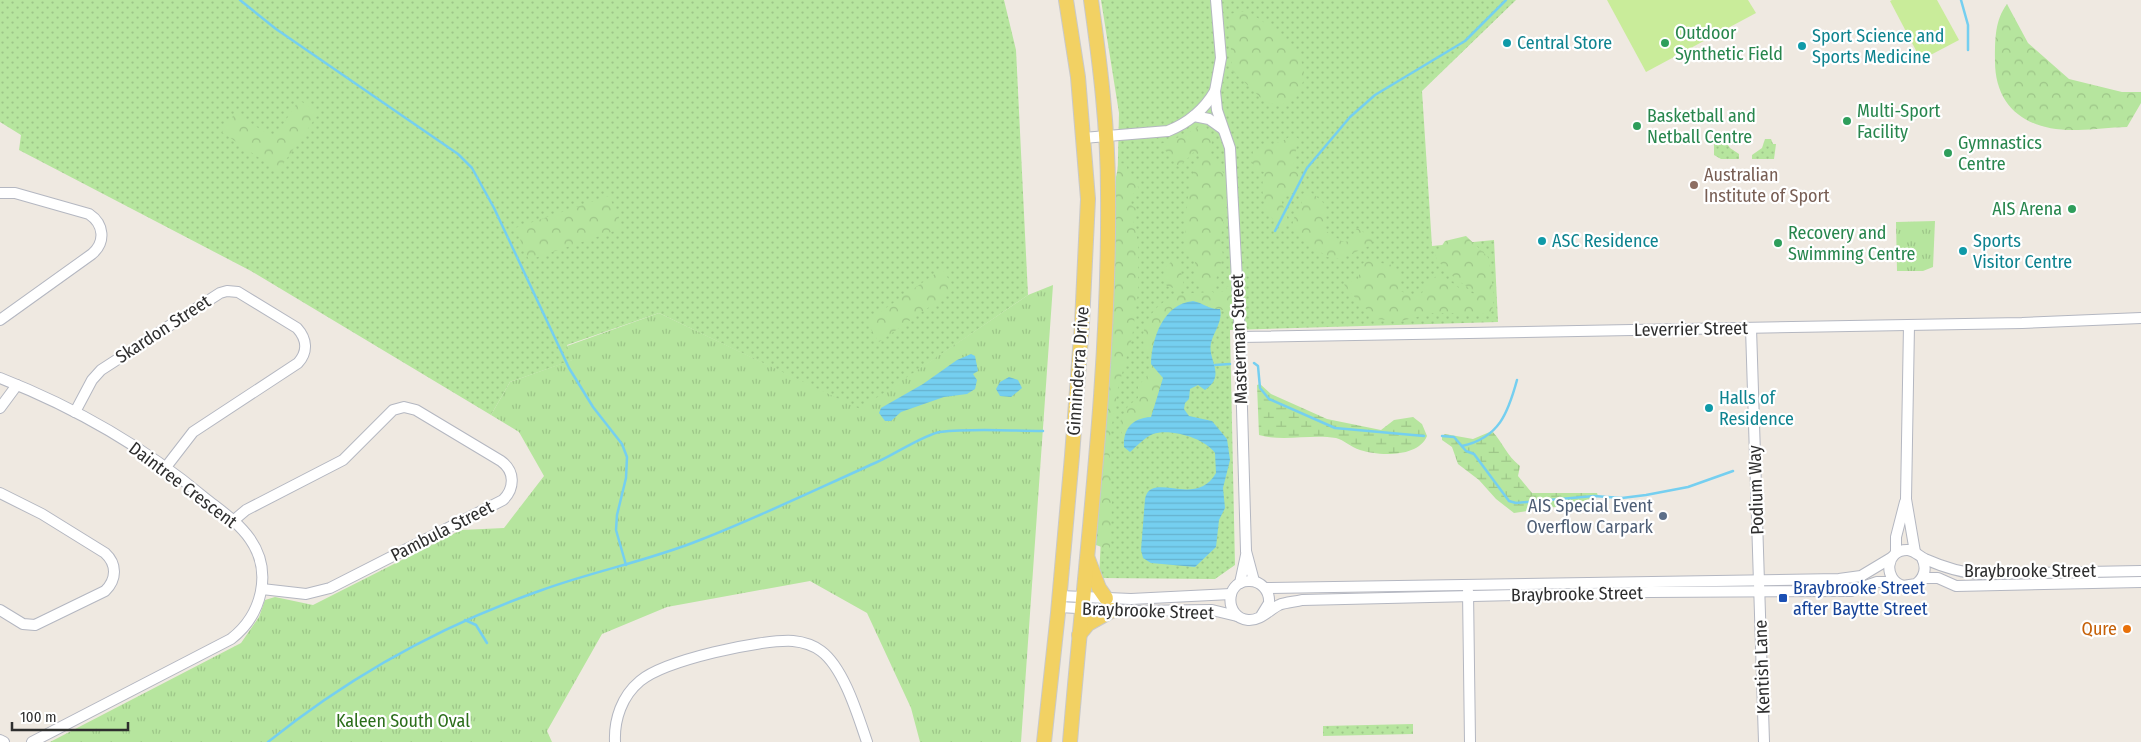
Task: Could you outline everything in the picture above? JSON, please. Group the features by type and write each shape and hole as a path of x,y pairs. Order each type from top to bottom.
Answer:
{"main road":[{"name":"Ginninderra Drive","path":"1044,742 1060,602 1082,323 1088,199 1078,77 1066,0"},
{"name":"Ginninderra Drive","path":"1070,742 1106,323 1108,192 1106,136 1102,74 1091,0"},
{"path":"1086,553 1098,588 1106,598"},
{"path":"1078,635 1088,624 1113,610"}],"street":[{"name":"Masterman Street","path":"1216,0 1221,58 1215,91 1223,129 1230,148 1240,337 1246,551 1240,583"},
{"path":"1083,138 1168,131 1181,126 1194,116 1208,103 1215,91"},
{"path":"1194,116 1209,119 1223,129"},
{"path":"0,194 15,192 85,212 95,218 102,233 101,241 95,251 0,320"},
{"name":"Skardon Street","path":"75,412 92,380 101,370 220,292 238,292 297,328 304,338 305,345 304,353 298,363 193,432 166,467"},
{"name":"Leverrier Street","path":"1240,337 2022,323 2141,318"},
{"path":"1906,499 1889,571 1895,582 1903,586 1912,586 1922,578 1925,566 1918,555 1906,499 1908,325"},
{"name":"Podium Way","path":"1751,328 1760,592"},
{"name":"Daintree Crescent","path":"0,378 75,412 118,436 166,467 233,521 245,533 257,552 262,574 262,589 252,617 231,639 32,742"},
{"path":"0,408 16,385"},
{"name":"Pambula Street","path":"233,521 246,510 343,460 386,414 400,407 412,408 424,415 501,461 510,472 511,488 503,500 330,588 306,594 262,589"},
{"path":"0,493 50,518 104,553 112,562 114,574 112,582 105,591 39,624 23,624 0,610"},
{"path":"1894,556 1905,550 1918,555"},
{"name":"Masterman Street","path":"1246,551 1254,581"},
{"name":"Braybrooke Street","path":"1918,555 1962,573 2141,571"},
{"name":"Braybrooke Street","path":"1261,616 1280,605 1302,600 1759,580 1839,579 1861,576 1894,556"},
{"path":"1980,585 1981,574"},
{"name":"Braybrooke Street","path":"1922,578 1938,578 1956,586 2141,582"},
{"path":"1254,581 1265,588 1269,603 1261,616 1250,620 1237,616 1230,605 1231,594 1240,583 1254,581"},
{"name":"Braybrooke Street","path":"1265,588 1466,593 1760,592 1851,591 1877,582 1895,582"},
{"name":"Kentish Lane","path":"1760,592 1764,742"},
{"path":"1466,593 1470,742"},
{"name":"Braybrooke Street","path":"1082,603 1106,598 1231,594"},
{"name":"Braybrooke Street","path":"1060,602 1082,603 1113,610 1212,610 1237,616"},
{"path":"615,742 617,720 622,704 630,691 648,675 663,668 716,653 790,641 809,644 830,659 846,690 867,742"},
{"path":"0,740 4,742"}],"green space":[{"path":"0,0 1004,0 1016,50 1028,295 860,410 659,313 567,345 573,360 510,382 491,415 251,271 19,150 21,135 0,122"},
{"path":"1101,0 1516,0 1422,91 1432,246 1494,240 1498,322 1230,330 1235,565 1215,579 1099,578 1116,242 1119,113"},
{"name":"Outdoor Synthetic Field","path":"1607,0 1748,0 1756,13 1646,72"},
{"path":"1937,0 1959,40 1921,60 1890,1"},
{"path":"2007,4 2028,43 2069,79 2122,92 2141,92 2141,103 2127,127 2061,130 2045,127 2030,122 2008,104 2001,92 1996,77 1995,59 1998,23"},
{"path":"1247,11 1277,31 1300,55 1305,77 1296,98 1281,105 1266,103 1232,70 1229,14"},
{"path":"299,100 319,113 278,171 222,132 235,113 274,138"},
{"path":"1204,124 1212,137 1211,154 1224,174 1225,215 1220,240 1223,255 1213,290 1200,290 1194,273 1195,262 1186,249 1185,225 1190,179 1201,156 1194,152 1179,167 1160,144 1177,138"},
{"path":"1292,134 1301,141 1297,144 1293,168 1300,175 1302,185 1293,193 1283,195 1281,200 1288,220 1284,227 1271,218 1267,211 1262,188 1264,172 1255,169 1252,161 1253,151 1279,142"},
{"path":"1722,136 1730,148 1739,154 1739,159 1721,159 1714,155 1714,139"},
{"path":"1765,139 1771,139 1773,144 1776,144 1774,159 1752,159 1752,155 1762,148"},
{"path":"1119,163 1126,164 1129,176 1139,188 1132,195 1131,205 1140,211 1133,219 1138,242 1138,292 1132,338 1118,388 1109,443 1112,502 1110,550 1096,545 1101,442 1112,329 1116,177"},
{"path":"1308,190 1326,207 1326,231 1343,242 1350,241 1357,228 1374,239 1369,246 1340,259 1327,257 1291,229 1295,215 1303,207 1300,196"},
{"path":"609,196 623,228 529,260 515,228"},
{"path":"1935,221 1933,267 1923,271 1897,271 1896,222"},
{"path":"1466,236 1488,257 1494,296 1492,312 1472,316 1455,313 1432,313 1401,321 1376,319 1344,284 1358,279 1362,264 1372,257 1381,263 1392,265 1400,278 1399,291 1417,296 1422,293 1427,282 1440,274 1463,291 1476,294 1446,271 1435,256 1445,241"},
{"path":"1174,259 1179,261 1184,287 1180,290 1167,286 1163,280 1164,269"},
{"path":"942,269 955,289 879,342 866,322"},
{"name":"Kaleen South Oval","path":"1053,285 1021,742 920,742 911,708 867,613 810,581 667,607 602,634 547,731 552,742 50,742 241,643 259,617 265,600 275,597 313,605 461,530 504,528 544,476 519,432 491,415 510,382 572,360 567,346 659,313 860,409 1028,295"},
{"path":"1225,286 1232,287 1233,306 1228,310 1211,310 1206,305 1171,311 1157,332 1152,349 1148,354 1143,341 1144,331 1154,310 1166,300 1184,293 1211,291 1223,298 1220,292 1228,290"},
{"path":"1151,364 1163,378 1152,417 1135,423 1123,436 1119,424 1128,406 1138,398 1138,386 1147,376"},
{"path":"1260,384 1271,394 1327,419 1381,430 1394,420 1413,417 1422,424 1427,436 1422,443 1407,452 1387,454 1360,450 1336,438 1278,438 1259,435 1257,385"},
{"path":"1492,431 1511,458 1520,466 1518,476 1532,493 1597,493 1598,496 1575,504 1514,513 1496,499 1479,480 1458,464 1452,447 1442,440 1442,436 1445,434 1473,439"},
{"path":"1413,724 1413,734 1323,736 1323,726"}],"water":[{"path":"1193,301 1220,309 1218,326 1210,349 1216,373 1215,379 1205,390 1198,385 1190,389 1189,399 1185,403 1184,409 1189,416 1212,421 1227,439 1230,460 1223,488 1225,508 1219,520 1216,547 1195,567 1151,563 1143,558 1141,550 1145,499 1149,491 1156,488 1197,488 1207,483 1216,473 1215,453 1195,439 1168,432 1150,435 1130,452 1124,447 1125,434 1130,425 1139,419 1151,417 1163,378 1151,364 1154,344 1161,324 1174,308"},
{"path":"971,354 975,356 978,371 973,374 977,380 975,389 967,394 944,397 901,412 891,421 885,421 879,413 881,408 923,384 957,360"},
{"path":"1009,377 1018,380 1022,388 1011,397 1000,396 996,389 1000,382"}],"waterway":[{"path":"240,0 276,29 458,154 472,168 494,208 569,368 593,407 622,444 627,457 626,478 617,515 616,530 626,565"},
{"path":"1275,231 1307,168 1350,117 1375,95 1465,41 1506,0"},
{"path":"1961,0 1968,25 1968,50"},
{"path":"1254,363 1258,366 1260,388 1269,399 1335,428 1424,436"},
{"path":"1215,365 1230,364"},
{"path":"1462,446 1485,437 1500,422 1510,403 1517,380"},
{"path":"268,742 331,695 398,654 469,619 505,604 562,583 661,554 700,540 875,463 917,441 940,432 966,430 1043,431"},
{"path":"1442,436 1454,437 1466,451 1474,454 1509,501 1516,503 1594,496 1622,498 1646,495 1688,487 1733,471"},
{"path":"465,620 476,625 487,643"}],"place":[{"name":"Central Store","path":"1507,43"},
{"name":"Outdoor Synthetic Field","path":"1665,43"},
{"name":"Sport Science and Sports Medicine","path":"1802,46"},
{"name":"Multi-Sport Facility","path":"1847,121"},
{"name":"Basketball and Netball Centre","path":"1637,126"},
{"name":"Gymnastics Centre","path":"1948,153"},
{"name":"Australian Institute of Sport","path":"1694,185"},
{"name":"AIS Arena","path":"2072,209"},
{"name":"ASC Residence","path":"1542,241"},
{"name":"Recovery and Swimming Centre","path":"1778,243"},
{"name":"Sports Visitor Centre","path":"1963,251"},
{"name":"Halls of Residence","path":"1709,408"},
{"name":"AIS Special Event Overflow Carpark","path":"1663,516"},
{"name":"Braybrooke Street after Baytte Street","path":"1783,598"},
{"name":"Qure","path":"2127,629"}]}
